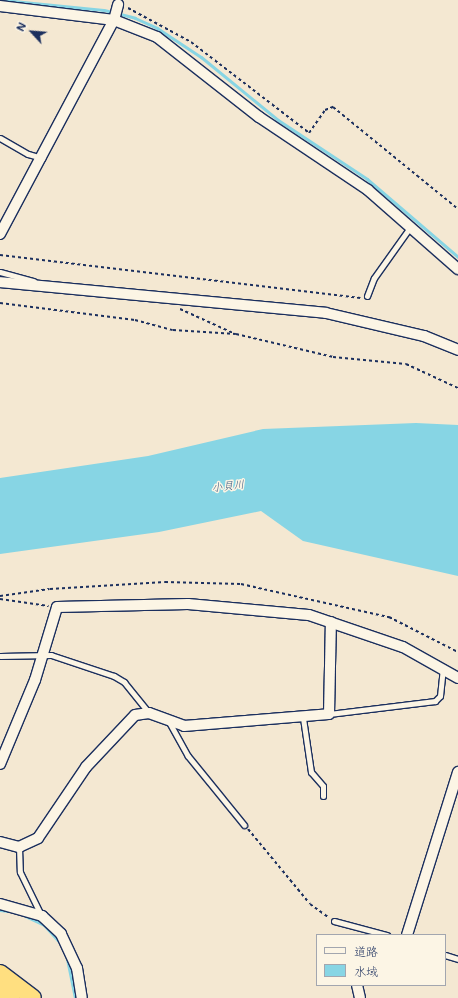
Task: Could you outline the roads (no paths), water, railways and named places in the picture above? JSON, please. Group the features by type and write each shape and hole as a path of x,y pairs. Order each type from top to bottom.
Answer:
{"highway":[{"path":"0,973 33,998"},
{"path":"0,989 12,998"}],"street":[{"path":"0,6 116,12 158,37 182,54 258,117 347,175 411,226 458,269"},
{"path":"0,234 43,158 116,12"},
{"path":"0,282 326,313 424,336 458,350"},
{"path":"0,764 43,654 57,608 195,604 279,611 331,622 403,647 443,668 458,678"},
{"path":"0,842 19,847 38,838 86,767 135,715 149,713 169,722 184,726 302,718 329,714 331,622"},
{"path":"407,934 458,772"},
{"path":"0,904 42,916 69,945 82,998"},
{"path":"357,986 360,998"}],"lane":[{"path":"0,138 28,154 43,158"},
{"path":"367,296 374,278 411,226"},
{"path":"0,272 62,288"},
{"path":"0,656 43,654 114,676 124,682 149,713"},
{"path":"329,714 435,701 440,696 443,668"},
{"path":"302,718 311,772 323,786 323,796"},
{"path":"169,722 188,756 244,825"},
{"path":"19,847 22,879 42,916"},
{"path":"334,921 383,934"},
{"path":"446,955 458,959"}],"water":[{"name":"小貝川","path":"416,423 458,425 458,576 303,541 261,511 159,532 0,554 0,478 148,456 263,429"}],"waterway":[{"path":"3,0 104,10 135,18 157,28 201,57 278,120 367,179 458,257"},
{"path":"0,910 8,911"},
{"path":"25,916 44,925 61,944"},
{"path":"66,954 75,998"}]}
